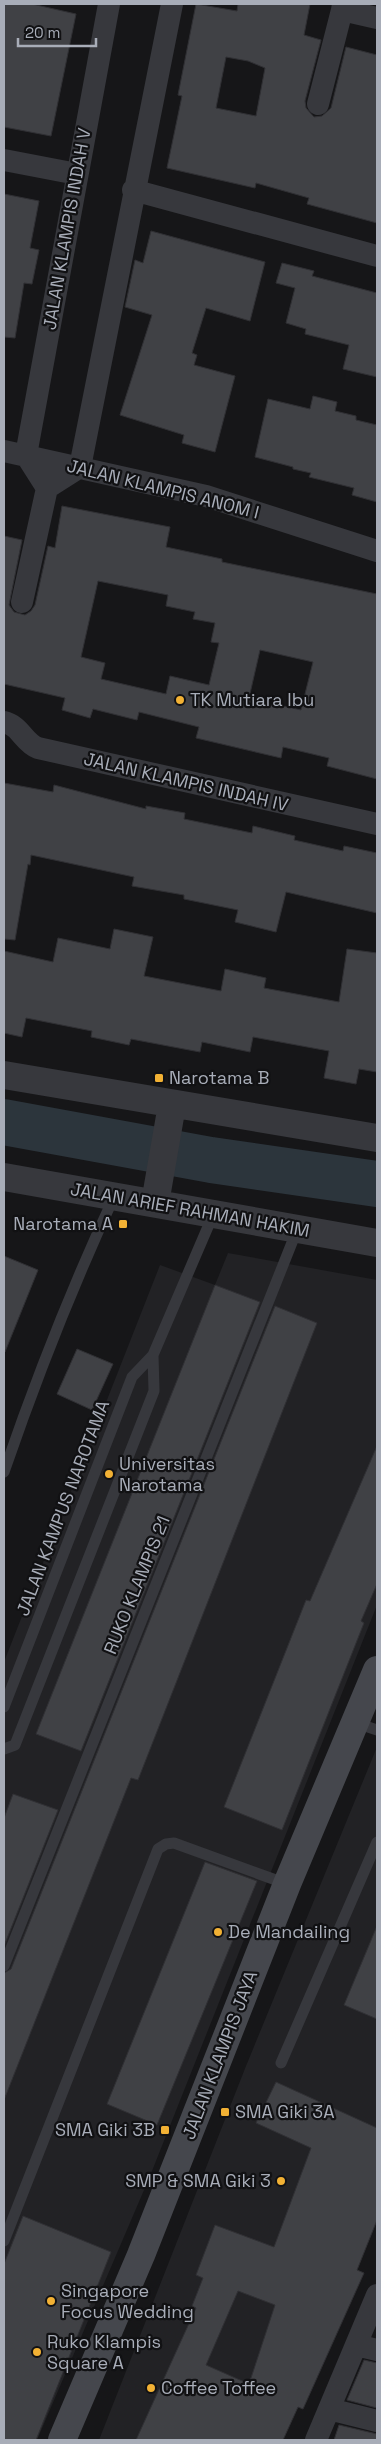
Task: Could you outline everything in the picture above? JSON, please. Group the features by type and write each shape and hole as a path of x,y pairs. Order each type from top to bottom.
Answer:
{"main road":[{"name":"JALAN KLAMPIS JAYA","path":"62,2440 141,2255 287,1884 367,1726 377,1670"}],"street":[{"name":"JALAN KLAMPIS INDAH V","path":"26,455 76,174 109,4"},
{"path":"47,488 80,467 172,4"},
{"path":"318,104 342,7 377,18"},
{"path":"4,160 76,174"},
{"path":"134,190 377,256"},
{"name":"JALAN KLAMPIS ANOM I","path":"4,451 206,496 377,551"},
{"path":"22,602 47,488 26,455"},
{"name":"JALAN KLAMPIS INDAH IV","path":"4,722 16,727 26,741 38,748 377,824"},
{"path":"4,1075 172,1105 377,1138"},
{"path":"156,1197 172,1105"},
{"name":"JALAN ARIEF RAHMAN HAKIM","path":"4,1177 115,1195 156,1197 212,1215 377,1243"},
{"path":"316,2440 329,2409 367,2348 377,2295"},
{"path":"329,2409 377,2421"}],"lane":[{"path":"4,1472 26,1406 115,1195"},
{"name":"JALAN KAMPUS NAROTAMA","path":"4,1707 132,1377 153,1355 212,1215"},
{"name":"RUKO KLAMPIS 21","path":"4,1966 297,1230"},
{"name":"JALAN KAMPUS NAROTAMA","path":"4,1749 15,1745 154,1391 153,1355"},
{"path":"281,2063 377,1842"},
{"path":"4,2242 158,1849 166,1844 174,1843 287,1884"}],"shaded area":[{"path":"228,1253 377,1280 377,1605 150,2176 37,2440 4,2440 4,1662 160,1265 215,1285"},
{"path":"377,1747 377,2150 250,2440 99,2440 246,2066"}],"building":[{"path":"4,4 32,4 76,14 51,136 4,127"},
{"path":"196,4 237,11 238,4 310,4 304,35 321,40 305,101 306,108 314,117 322,116 331,108 346,47 377,55 377,223 307,204 309,198 256,183 255,188 167,168 182,96 178,95","holes":["226,57 248,61 265,68 256,116 216,108"]},
{"path":"4,194 39,201 30,248 39,250 32,284 24,283 15,338 4,337"},
{"path":"151,231 265,262 250,321 206,308 192,353 197,355 194,365 235,376 215,452 182,443 184,435 120,415 152,315 125,307 135,260 143,263"},
{"path":"282,263 314,271 312,276 377,293 377,377 343,369 349,345 305,334 306,329 286,323 295,288 276,283"},
{"path":"313,396 337,402 335,411 356,416 356,420 377,425 377,502 352,495 354,488 309,477 311,473 255,457 268,399 310,409"},
{"path":"62,506 170,527 166,547 222,559 222,562 377,594 377,779 327,766 329,758 283,747 281,758 196,738 199,727 139,712 137,720 93,709 90,718 62,710 65,698 4,684 4,536 22,540 9,605 14,612 25,615 35,605 48,546 55,548","holes":["98,581 168,595 166,606 195,612 193,619 215,623 211,642 219,643 209,685 170,676 166,694 101,679 105,663 81,657","260,650 313,662 301,710 249,698"]},
{"path":"4,783 53,792 54,785 146,809 146,806 185,813 184,819 252,833 253,826 295,836 294,840 343,851 344,846 377,853 377,913 286,892 276,932 235,922 238,910 184,899 184,895 132,886 134,877 31,855 15,940 4,939"},
{"path":"114,929 153,937 144,976 221,991 225,969 266,978 264,988 339,1002 347,949 377,953 377,1072 359,1069 356,1084 324,1078 329,1051 253,1037 250,1052 202,1042 200,1052 131,1039 129,1045 91,1037 92,1031 26,1018 22,1037 4,1033 4,951 53,962 58,938 110,949"},
{"path":"4,1256 38,1270 5,1352 4,1352"},
{"path":"215,1285 260,1302 81,1751 36,1734"},
{"path":"275,1306 317,1323 138,1780 131,1778 4,2100 4,1973 11,1969"},
{"path":"77,1349 113,1364 92,1410 57,1394"},
{"path":"377,1446 377,1584 361,1621 364,1623 282,1830 224,1807 306,1600 310,1601"},
{"path":"13,1794 58,1810 4,1946 4,1818"},
{"path":"205,1862 257,1881 157,2125 107,2104"},
{"path":"377,1926 377,2019 344,2005"},
{"path":"276,2082 377,2128 377,2220 357,2270 364,2273 303,2409 298,2407 283,2440 136,2440 196,2308 192,2306 203,2278 196,2275 215,2225 274,2247 311,2148 256,2123","holes":["238,2291 275,2305 249,2384 206,2365"]},
{"name":"Ruko Klampis Square A","path":"23,2216 111,2252 36,2440 4,2440 4,2264"},
{"path":"364,2360 377,2363 377,2408 347,2400"},
{"path":"339,2425 377,2434 377,2440 334,2440"}],"waterway":[{"path":"4,1122 211,1160 377,1184"}],"place":[{"name":"TK Mutiara Ibu","path":"180,700"},
{"name":"Narotama B","path":"159,1078"},
{"name":"Narotama A","path":"123,1224"},
{"name":"Universitas Narotama","path":"109,1474"},
{"name":"De Mandailing","path":"218,1932"},
{"name":"SMA Giki 3A","path":"225,2112"},
{"name":"SMA Giki 3B","path":"165,2130"},
{"name":"SMP & SMA Giki 3","path":"281,2181"},
{"name":"Singapore Focus Wedding","path":"51,2301"},
{"name":"Ruko Klampis Square A","path":"37,2352"},
{"name":"Coffee Toffee","path":"151,2388"}]}
